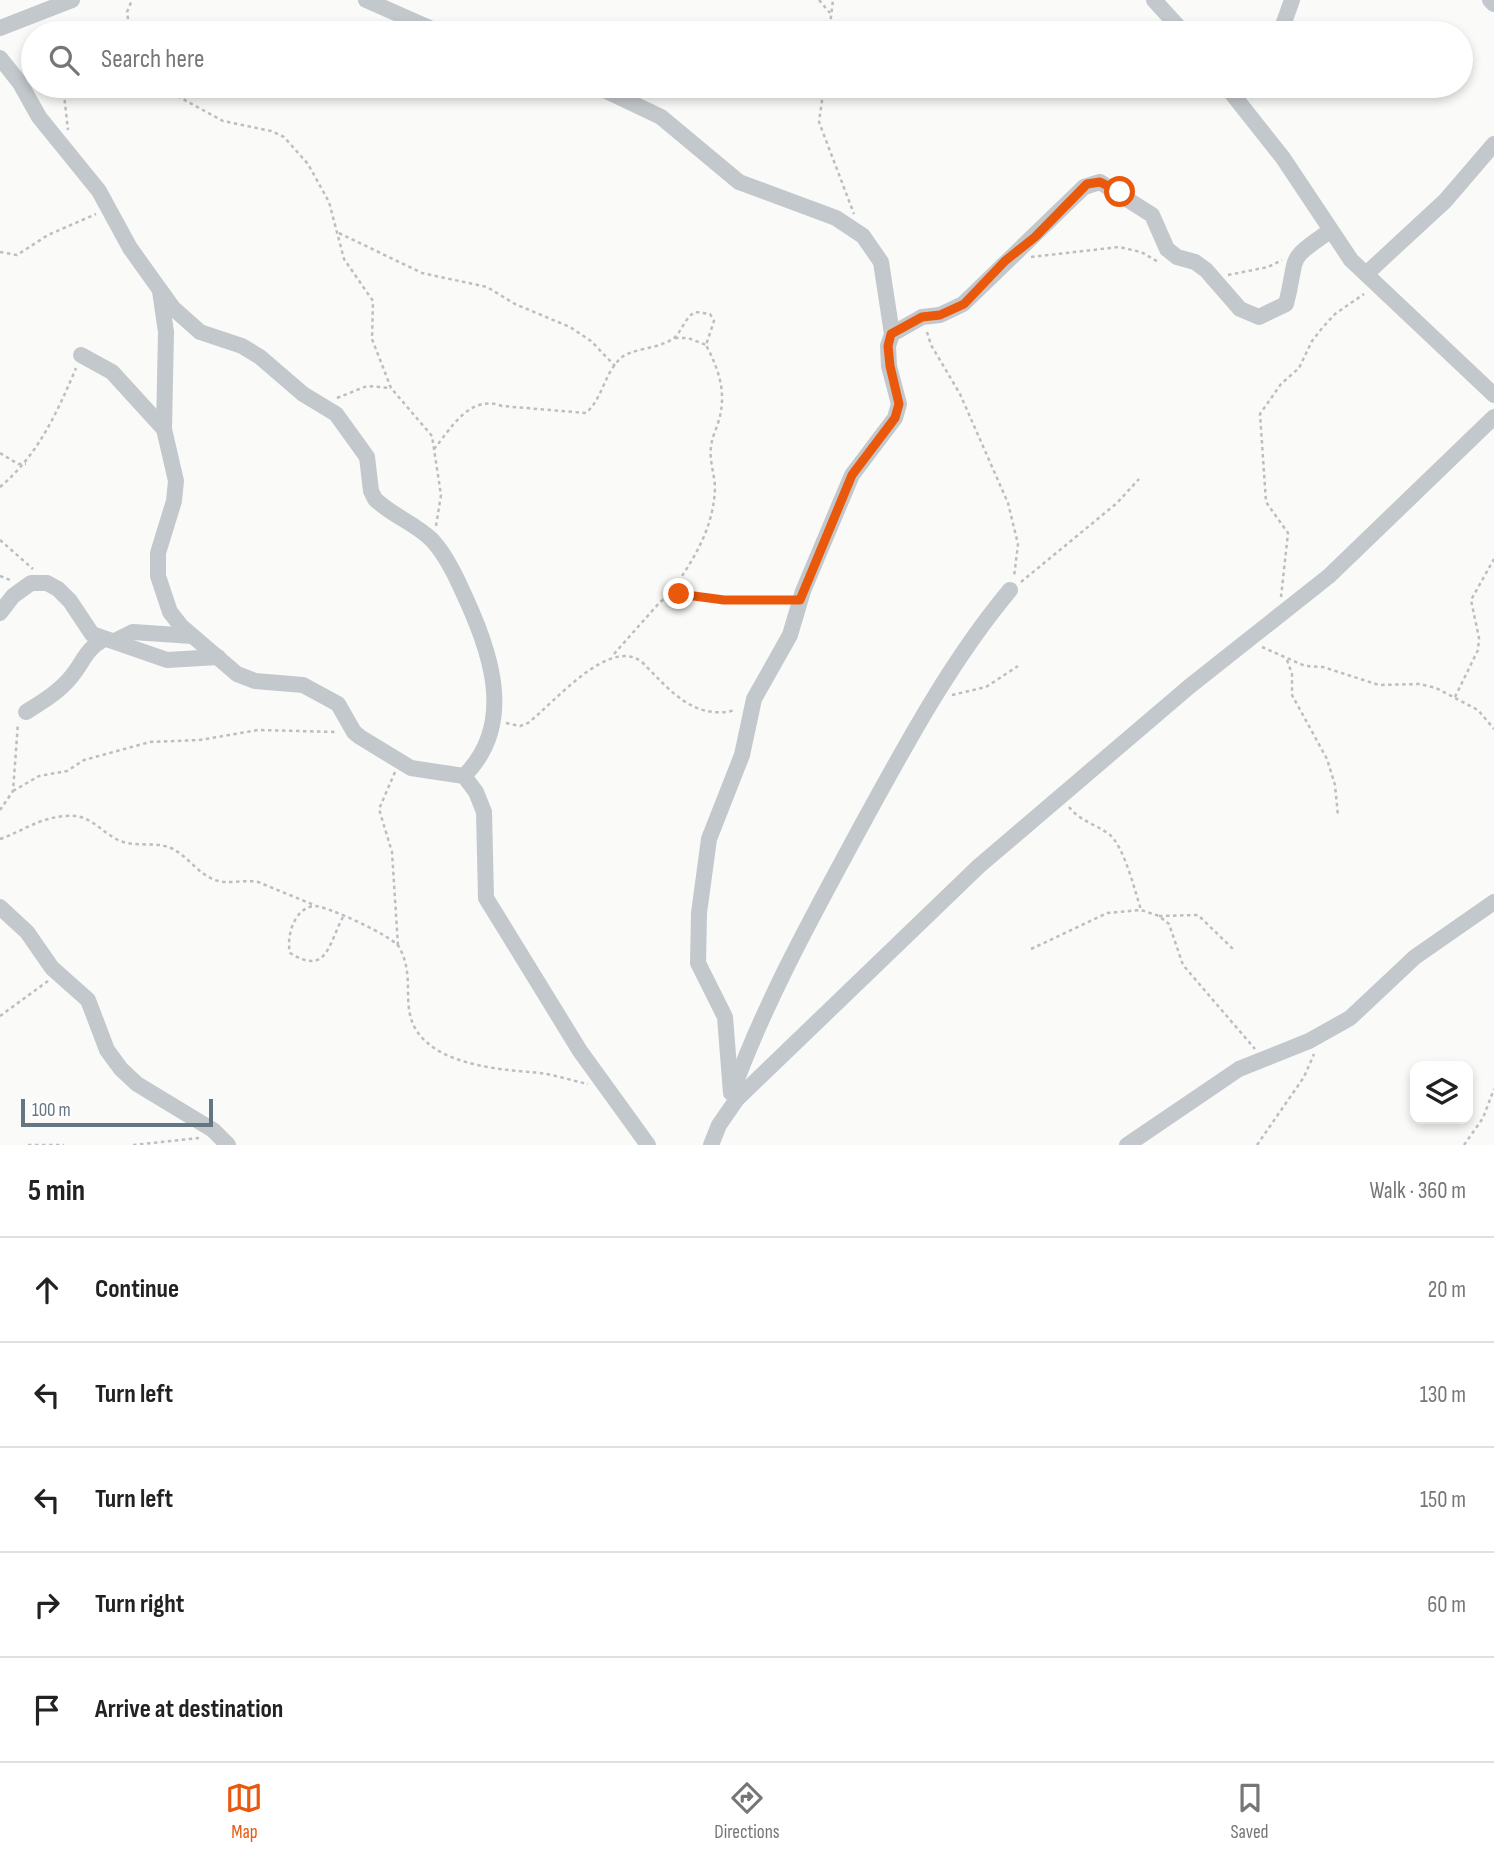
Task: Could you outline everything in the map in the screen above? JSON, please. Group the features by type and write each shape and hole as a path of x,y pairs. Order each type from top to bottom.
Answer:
{"street":[{"path":"0,28 72,0"},
{"path":"366,0 414,21"},
{"path":"1154,0 1173,21"},
{"path":"1284,21 1292,0"},
{"path":"1490,0 1494,4"},
{"path":"0,58 21,85"},
{"path":"27,98 88,176 130,248 173,308 200,332 250,351 339,418 367,457 371,491 375,499 435,543 460,585 487,650 492,670 495,718 481,756 464,776"},
{"path":"621,98 661,117 739,182 836,218 863,236 881,262 891,334 888,346 890,366 899,404 895,418 852,475 800,600 790,635 754,699 734,781 709,839 699,913 698,964 725,1017 731,1093 728,1112"},
{"path":"1236,98 1283,158 1351,260 1494,395"},
{"path":"1372,280 1494,144"},
{"path":"891,334 922,317 940,315 964,304 1010,256 1043,230 1084,187 1100,182 1152,215 1167,249 1177,257 1195,262 1206,270 1240,309 1259,317 1286,304 1291,284 1291,268 1297,253 1330,231"},
{"path":"160,291 166,331 164,429 176,481 174,501 158,553 158,576 170,612 192,636 237,674 255,681 303,685 324,695 346,713 354,732 411,768 464,776 477,792 484,812 486,898 580,1051 648,1145"},
{"path":"81,355 112,372 164,429"},
{"path":"712,1145 728,1112 773,1063 930,913 1060,796 1190,686 1279,618 1364,544 1494,417"},
{"path":"0,613 22,589 31,583 44,583 58,589 92,634 111,639 137,652 167,660 218,657"},
{"path":"731,1093 795,948 894,766 979,628 1010,590"},
{"path":"26,712 58,690 71,677 86,652 111,639 133,632 192,636"},
{"path":"1127,1145 1239,1069 1321,1035 1350,1018 1437,940 1494,902"},
{"path":"0,907 27,932 40,955 88,1000 107,1049 129,1077 149,1093 191,1114 228,1145"}],"path":[{"path":"128,21 127,12 132,0"},
{"path":"819,0 831,14"},
{"path":"830,21 833,0"},
{"path":"65,98 69,155"},
{"path":"181,98 223,121 271,131 284,137 308,164 329,202 344,259 373,301 373,347 391,388 427,426 434,449 441,495 435,543"},
{"path":"822,98 819,122 856,216"},
{"path":"0,252 17,256 48,235 109,209"},
{"path":"337,232 422,272 487,287 515,304 570,327 591,341 615,366"},
{"path":"1010,256 1049,256 1119,247 1141,252 1163,264"},
{"path":"1206,270 1221,275 1241,274 1268,267 1297,253"},
{"path":"1279,618 1288,533 1266,502 1260,414 1281,384 1299,368 1312,341 1335,314 1372,280"},
{"path":"676,338 686,317 695,312 710,314 714,321 706,345"},
{"path":"922,317 931,345 960,394 1008,503 1018,544 1018,564 1010,590"},
{"path":"434,449 472,406 489,401 502,406 586,414 597,404 621,358 633,352 653,349 676,338 688,338 706,345 716,364 723,390 720,416 711,447 715,488 711,525 692,562 669,596 660,602 611,657 582,676 528,723 520,726 495,718"},
{"path":"0,487 26,464 60,406 81,355"},
{"path":"320,404 367,386 391,388"},
{"path":"0,453 18,464 26,464"},
{"path":"1010,590 1117,503 1139,479"},
{"path":"0,540 44,583"},
{"path":"1455,697 1478,650 1479,638 1471,600 1494,559"},
{"path":"669,596 696,595 724,600 800,600"},
{"path":"1250,641 1287,660 1306,666 1323,667 1379,685 1420,684 1455,697 1478,710 1494,729"},
{"path":"611,657 634,656 689,707 700,711 724,713 738,709 754,699"},
{"path":"1287,660 1293,674 1292,695 1327,759 1335,785 1338,816"},
{"path":"935,699 986,687 1018,666"},
{"path":"13,791 16,726 26,712"},
{"path":"0,810 13,791 39,776 67,771 84,760 150,742 200,740 258,730 354,732"},
{"path":"397,757 393,777 379,809 392,852 398,946 404,960 409,1020 420,1037 435,1049 498,1071 542,1074 608,1090"},
{"path":"1060,796 1077,817 1110,835 1128,872 1141,909"},
{"path":"0,839 29,824 68,815 79,816 130,844 170,848 211,879 228,883 258,882 373,928 398,946"},
{"path":"316,905 301,914 287,941 290,953 300,959 318,962 324,957 343,918"},
{"path":"1031,949 1107,913 1141,909 1159,916 1169,924 1183,965 1263,1060"},
{"path":"1159,916 1198,915 1233,948"},
{"path":"0,1016 34,990 60,976"},
{"path":"1257,1145 1304,1077 1321,1035"},
{"path":"1464,1145 1483,1118 1494,1089"},
{"path":"133,1145 179,1142 190,1138 209,1143"},
{"path":"28,1145 65,1145"}],"route":[{"path":"679,594 724,600 800,600 852,475 895,418 899,404 890,366 888,346 891,334 922,317 940,315 975,296 1018,248 1035,237 1087,184 1100,182 1120,192"}]}
